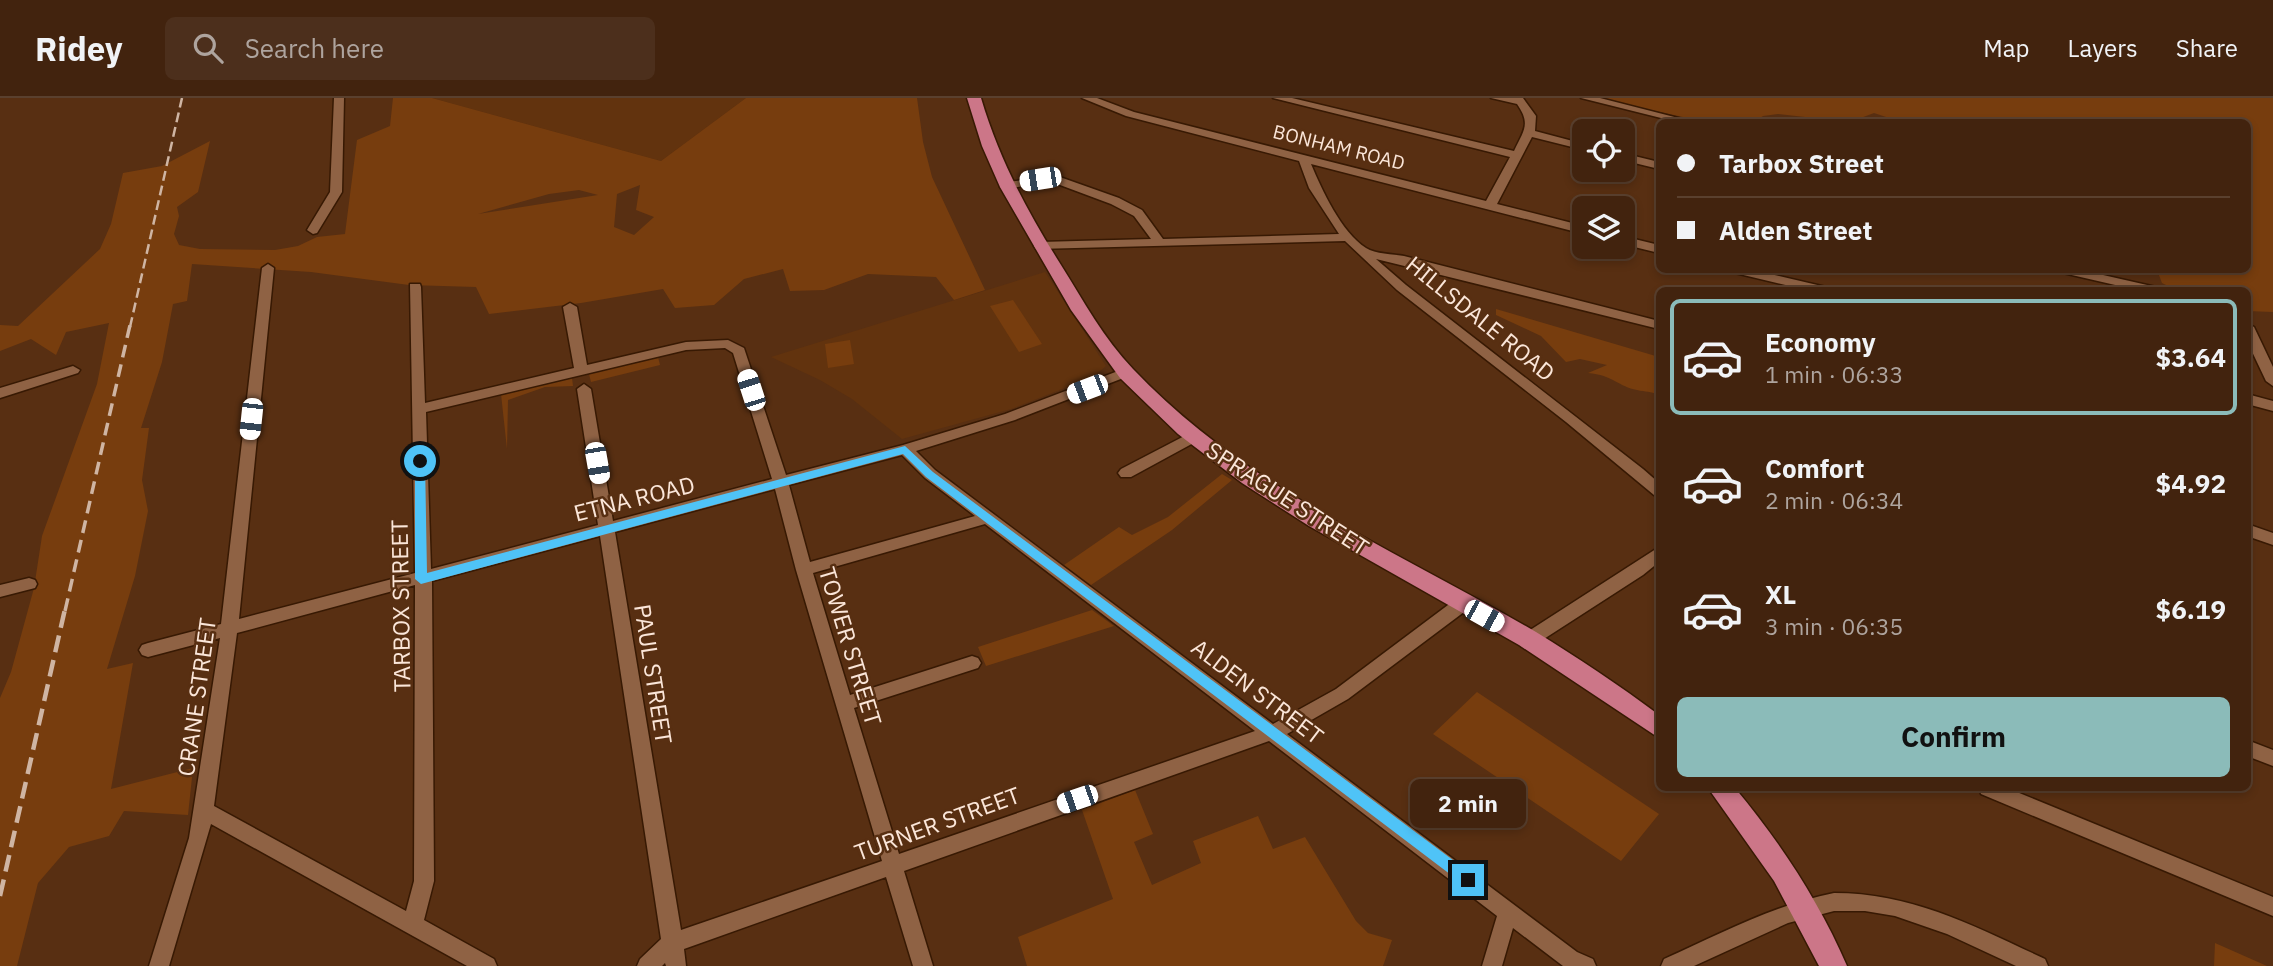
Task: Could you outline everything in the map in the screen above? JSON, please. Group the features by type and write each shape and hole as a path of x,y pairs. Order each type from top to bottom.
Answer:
{"main road":[{"name":"SPRAGUE STREET","path":"974,98 985,140 1004,185 1078,308 1126,372 1194,436 1273,494 1596,680 1656,726"},
{"path":"1723,791 1763,838 1806,907 1833,966"}],"street":[{"path":"313,230 336,192 339,98"},
{"name":"BONHAM ROAD","path":"1087,98 1130,114 1572,227"},
{"path":"1278,98 1518,155"},
{"path":"1490,206 1530,133 1531,119 1519,99 1496,98"},
{"path":"1586,98 1676,119"},
{"path":"1530,133 1572,144"},
{"name":"HILLSDALE ROAD","path":"1303,158 1312,183 1348,237 1407,290 1656,489"},
{"path":"1635,160 1656,165"},
{"path":"1004,185 1053,178 1115,201 1139,213 1160,243"},
{"path":"1040,246 1348,237"},
{"path":"1635,243 1656,248"},
{"path":"1366,253 1404,260 1656,324"},
{"name":"CRANE STREET","path":"268,268 229,628 204,810 487,966"},
{"path":"1751,273 1809,287"},
{"path":"2080,273 2138,287"},
{"name":"TARBOX STREET","path":"413,923 424,881 425,631 421,579 415,287"},
{"name":"PAUL STREET","path":"570,307 608,528 676,966"},
{"path":"2251,335 2273,381"},
{"name":"TOWER STREET","path":"583,380 686,346 728,344 738,351 781,483 891,866 923,966"},
{"path":"0,393 73,370"},
{"name":"ETNA ROAD","path":"148,650 905,450 1010,417 1126,372"},
{"path":"419,409 583,380"},
{"path":"2251,400 2273,406"},
{"path":"1126,473 1194,436"},
{"name":"ALDEN STREET","path":"905,450 930,474 987,518 1274,732 1508,912 1570,958 1586,966"},
{"path":"804,570 987,518"},
{"path":"2251,531 2273,539"},
{"path":"1527,640 1637,571 1656,555"},
{"path":"0,590 29,584"},
{"name":"TURNER STREET","path":"647,966 672,943 1052,807 1274,732 1342,694 1462,604"},
{"path":"845,704 972,663"},
{"path":"2251,750 2273,758"},
{"path":"1994,791 2273,907"},
{"path":"159,966 199,838 204,810"},
{"path":"1671,966 1806,907 1888,904 1911,910 2038,966"},
{"path":"1492,966 1508,912"}],"shaded area":[{"path":"393,98 432,98 661,161 746,98 917,98 923,142 932,177 985,290 954,300 936,277 868,274 824,290 790,291 783,269 744,279 714,305 675,308 663,289 581,303 489,314 476,287 409,285 311,272 192,264 187,301 173,304 162,362 141,428 149,428 142,480 148,511 135,576 107,669 133,663 111,789 193,768 188,815 124,811 109,836 69,847 38,883 17,966 0,966 0,698 11,672 34,588 42,536 97,384 109,323 66,332 56,355 31,339 0,351 0,325 18,326 100,249 111,224 123,173 162,166 210,141 198,192 177,207 179,216 174,234 179,245 200,249 275,250 298,246 317,237 345,234 357,140 390,126","holes":["640,185 636,210 654,217 634,235 614,227 617,194","579,190 598,195 478,214 549,194"]},
{"path":"432,98 746,98 661,161"},
{"path":"1595,98 2273,98 2273,312 2251,311 2251,287 2170,287 2162,283 2158,273 2251,273 2251,119 1888,119 1874,113 1858,119 1823,119 1778,114 1758,119 1692,119"},
{"path":"1045,272 1106,366 1093,377 1011,409 902,439 852,399 820,380 771,357"},
{"path":"1013,300 1042,344 1019,352 990,306"},
{"path":"1496,309 1656,356 1656,394 1588,373 1607,365 1580,359 1566,362 1541,336 1496,315"},
{"path":"850,340 854,364 828,368 825,344"},
{"path":"658,357 660,365 591,382 589,374"},
{"path":"572,378 573,386 545,387 508,400 507,449 501,394"},
{"path":"1222,474 1232,480 1172,530 1091,585 1064,565 1119,527 1132,535 1168,517"},
{"path":"1092,610 1114,626 986,666 978,647"},
{"path":"1477,692 1659,814 1621,861 1433,734"},
{"path":"1135,790 1153,834 1134,842 1152,885 1201,863 1193,841 1258,816 1273,849 1305,837 1356,921 1368,933 1392,940 1383,966 1027,966 1018,937 1113,899 1082,810"},
{"path":"2215,943 2267,966 2214,966"}],"railway":[{"path":"130,327 182,98"},
{"path":"65,611 130,325"},
{"path":"0,896 65,609"}],"route":[{"path":"420,461 421,579 905,450 930,474 1468,880"}]}
